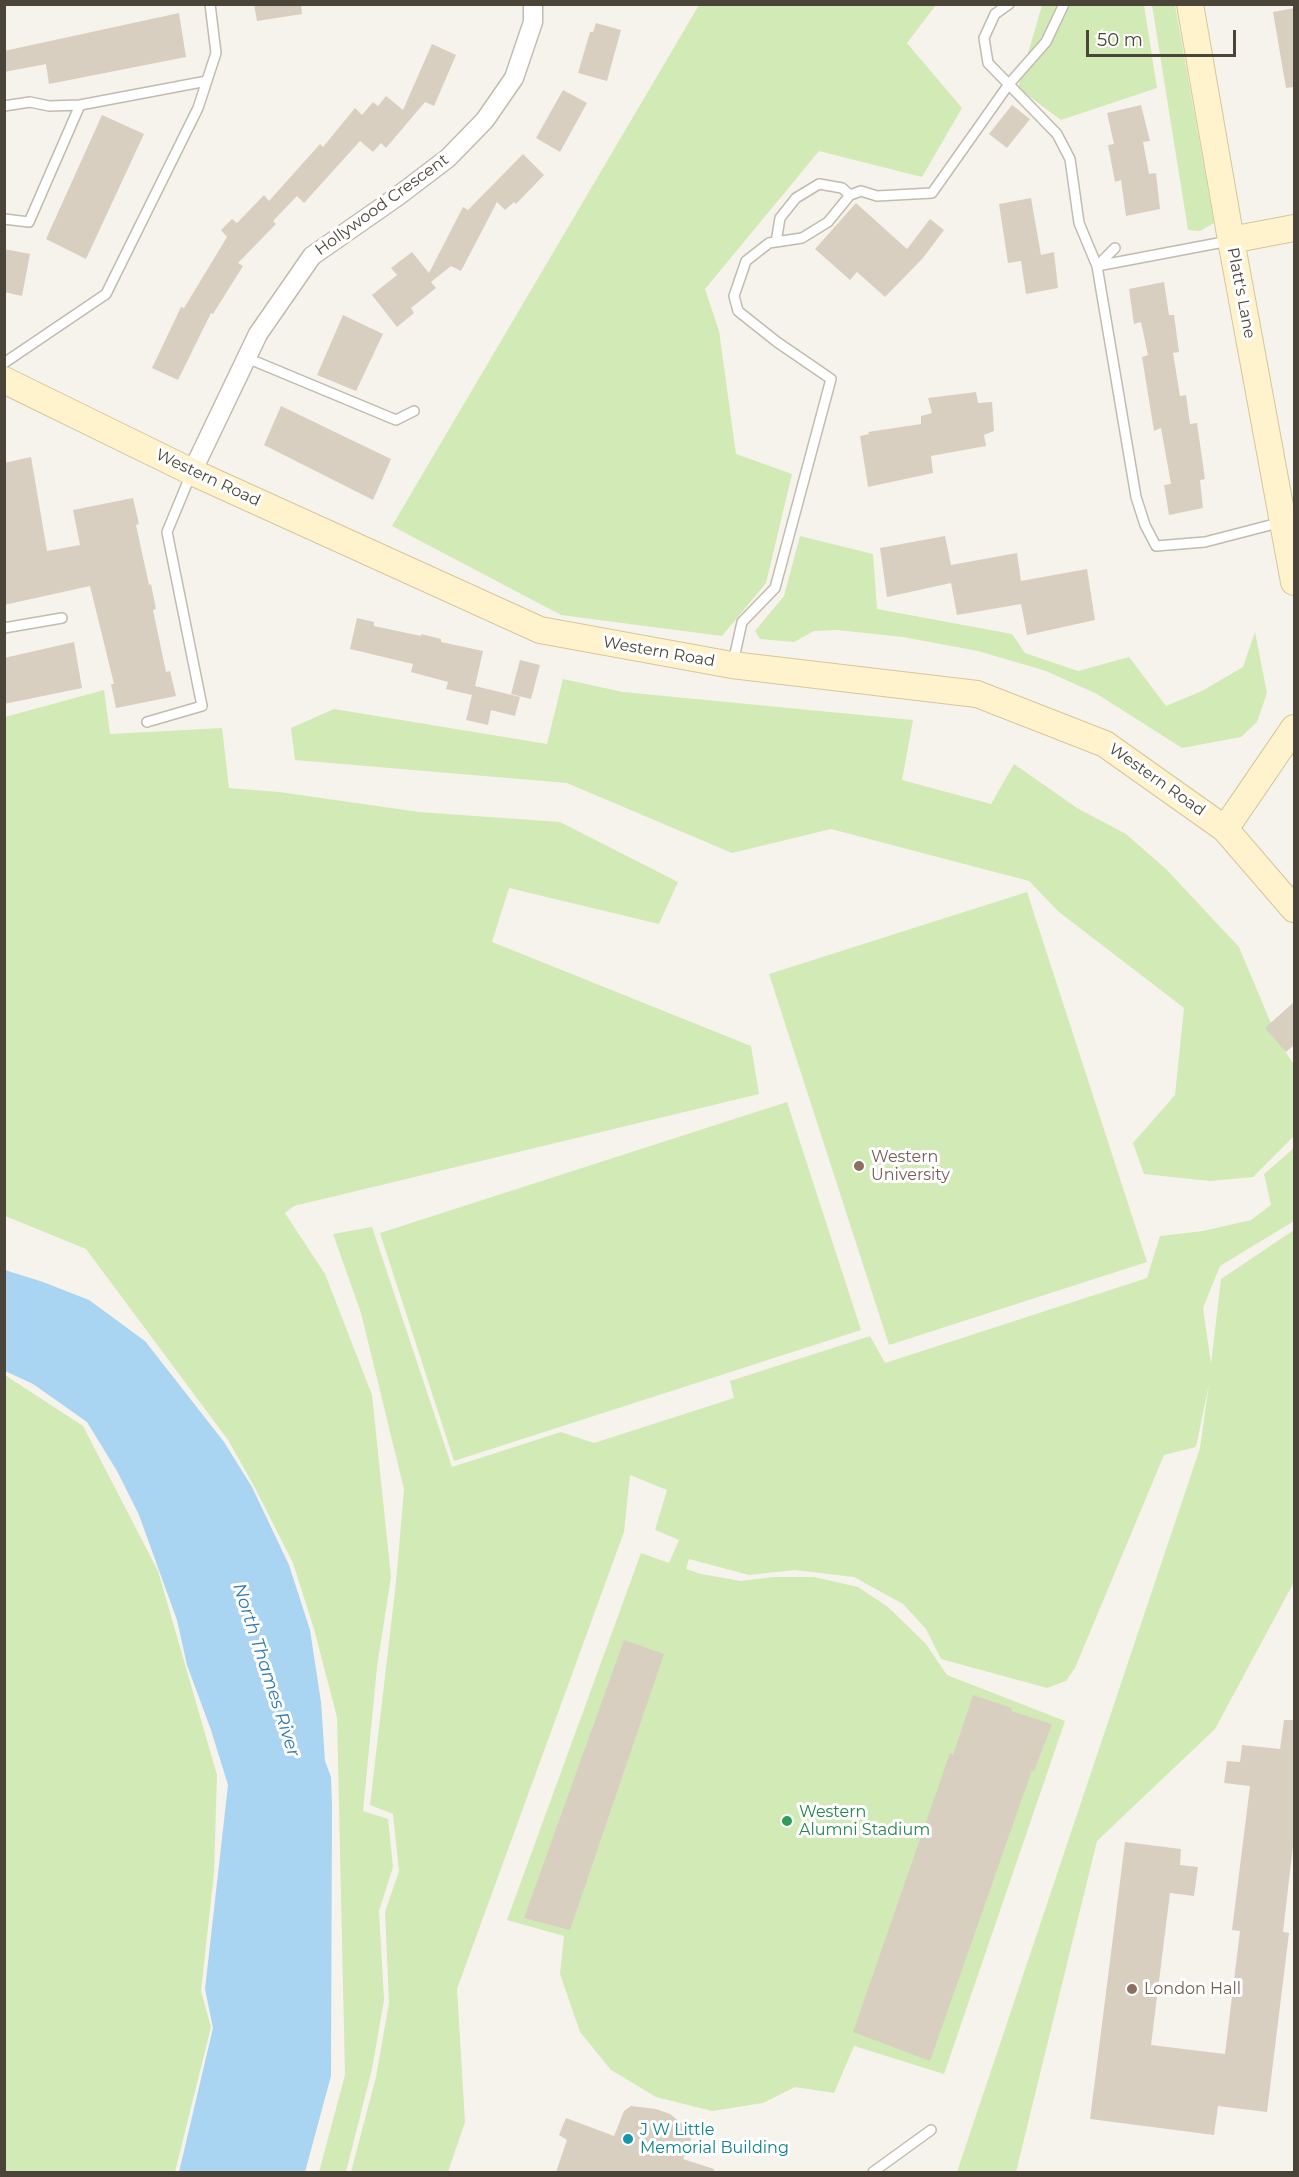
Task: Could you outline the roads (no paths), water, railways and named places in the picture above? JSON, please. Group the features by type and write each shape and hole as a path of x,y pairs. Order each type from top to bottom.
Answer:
{"main road":[{"name":"Platt's Lane","path":"1190,4 1231,240 1289,521 1294,582"},
{"path":"1231,240 1294,228"},
{"name":"Western Road","path":"4,380 192,472 540,630 732,665 977,694 1105,744 1225,829 1294,909"},
{"path":"1225,829 1294,728"}],"street":[{"name":"Hollywood Crescent","path":"192,472 258,334 312,256 448,158 485,120 514,78 533,22 533,4"}],"lane":[{"path":"4,363 106,294 198,108 216,53 210,4"},
{"path":"1009,4 995,14 984,38 988,63 1057,134 1070,159 1079,223 1097,266 1137,497 1145,525 1156,546 1205,542 1289,521"},
{"path":"732,665 742,622 775,588 831,379 777,342 738,311 734,296 746,261 769,243 802,238 828,222 850,195 861,191 877,196 932,193 1009,84 1046,42 1064,4"},
{"path":"4,106 30,102 50,106 80,105 207,81"},
{"path":"4,219 29,222 80,105"},
{"path":"776,242 780,218 795,198 819,184 842,188 850,195"},
{"path":"1097,266 1231,240"},
{"path":"1097,266 1115,248"},
{"path":"247,358 396,420 414,411"},
{"path":"147,722 202,706 167,532 192,472"},
{"path":"4,628 62,618"},
{"path":"873,2172 931,2130"}],"water":[{"name":"North Thames River","path":"5,1270 89,1300 145,1341 224,1442 252,1487 289,1565 310,1630 321,1702 325,1761 331,1777 332,1806 331,2076 305,2172 179,2172 213,2028 205,1989 228,1785 187,1665 177,1620 139,1515 117,1471 87,1422 33,1384 5,1371"}],"place":[{"name":"Western University","path":"859,1166"},
{"name":"Western Alumni Stadium","path":"787,1821"},
{"name":"London Hall","path":"1132,1989"},
{"name":"J W Little Memorial Building","path":"628,2139"}]}
